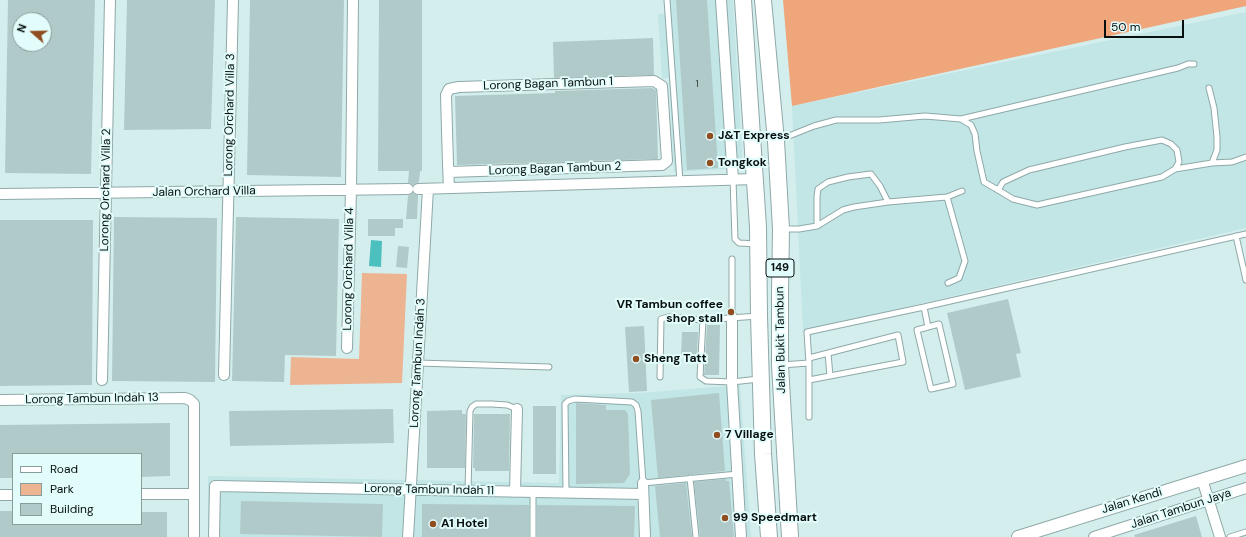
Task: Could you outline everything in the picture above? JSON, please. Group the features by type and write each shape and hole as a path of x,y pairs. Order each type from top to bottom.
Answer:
{"main road":[{"name":"Jalan Bukit Tambun","path":"743,0 755,179 763,454 769,537"},
{"name":"Jalan Bukit Tambun","path":"763,0 776,141 781,229 780,365 790,537"}],"street":[{"name":"Lorong Orchard Villa 2","path":"102,380 110,0"},
{"name":"Lorong Orchard Villa 3","path":"224,375 233,0"},
{"name":"Lorong Orchard Villa 4","path":"347,348 353,0"},
{"path":"721,0 733,179"},
{"name":"Lorong Bagan Tambun 1","path":"449,172 446,95 449,89 459,87 654,81 662,86 667,161 662,165"},
{"name":"Lorong Bagan Tambun 2","path":"449,172 662,165"},
{"path":"449,172 449,188 755,179"},
{"name":"Lorong Tambun Indah 3","path":"408,537 418,363 423,189 449,188"},
{"name":"Jalan Orchard Villa","path":"0,194 408,189"},
{"path":"732,317 732,382 741,537"},
{"name":"Lorong Tambun Indah 13","path":"0,400 185,398 190,400 194,404 194,494"},
{"path":"515,492 517,409"},
{"name":"Jalan Kendi","path":"1018,537 1246,466"},
{"path":"1202,479 1220,537"},
{"path":"643,483 645,537"},
{"name":"Lorong Tambun Indah 11","path":"214,537 215,486 643,494"},
{"name":"Jalan Tambun Jaya","path":"1094,537 1246,488"},
{"path":"142,494 194,494 194,537"},
{"path":"0,495 12,495"}],"lane":[{"path":"667,0 680,181"},
{"path":"776,141 814,126 836,120 879,120 925,116 961,119 1178,68 1188,64 1194,64"},
{"path":"1210,88 1217,137 1217,150 1212,163"},
{"path":"961,119 971,125 975,134 984,182 1013,199 1037,205 1162,176 1175,170 1212,163 1232,162 1246,157"},
{"path":"998,190 1003,182 1030,170 1125,147 1162,140 1171,144 1177,150 1179,162 1175,170"},
{"path":"817,226 818,189 828,182 848,177 871,174 880,186 888,202"},
{"path":"733,179 735,239 739,243 758,244"},
{"path":"781,229 799,229 817,226 843,210 888,202 947,197 962,191"},
{"path":"947,197 965,261 959,278 948,283"},
{"path":"809,417 809,360 807,332 1246,234"},
{"path":"1236,236 1246,280"},
{"path":"732,259 732,317"},
{"path":"924,307 928,327"},
{"path":"660,377 661,319 703,320 759,316"},
{"path":"703,320 700,377 706,381 732,382 761,378"},
{"path":"939,324 953,384 931,389 917,330 928,327 939,324"},
{"path":"780,365 809,360 828,353 898,335 903,362 809,380"},
{"path":"828,353 830,376"},
{"path":"418,363 548,367"},
{"path":"566,493 565,404 568,400 575,399 632,402 636,405 638,411 643,483 738,474"},
{"path":"468,491 470,411 472,407 476,404 507,405 517,409"},
{"path":"690,478 696,537"},
{"path":"533,492 533,537"},
{"path":"1230,537 1246,532"}],"shaded area":[{"path":"665,0 733,0 743,168 674,172 669,78 662,78 658,14 666,14"},
{"path":"783,0 1246,0 1246,6 792,106"},
{"path":"1246,12 1246,228 803,331 792,106"},
{"path":"740,385 751,537 208,537 208,476 559,483 561,395 640,393"}],"green space":[{"path":"362,273 407,274 402,383 290,385 291,357 359,359"}],"water":[{"path":"371,240 382,241 381,267 369,266"}],"building":[{"path":"8,0 95,0 91,174 5,173"},
{"path":"127,0 215,0 211,129 124,130"},
{"path":"250,0 344,0 341,177 247,175"},
{"path":"379,0 422,0 422,171 420,171 419,182 413,185 408,183 409,171 378,171"},
{"path":"676,0 707,0 718,168 687,170"},
{"path":"653,38 654,75 554,78 553,42"},
{"path":"652,88 656,90 658,159 457,165 455,96"},
{"path":"413,193 418,195 417,219 406,219 408,196"},
{"path":"114,217 217,218 215,382 112,381"},
{"path":"236,217 339,219 336,356 285,355 284,382 232,381"},
{"path":"368,219 403,219 403,228 395,228 395,236 368,236"},
{"path":"0,220 93,220 92,385 0,386"},
{"path":"398,246 409,247 407,268 396,267"},
{"path":"1008,299 1021,353 1016,354 1021,377 965,390 947,313"},
{"path":"707,325 720,325 719,375 704,375"},
{"name":"Sheng Tatt","path":"644,326 647,391 629,392 625,327"},
{"path":"682,332 698,332 697,356 681,356"},
{"path":"719,393 725,471 658,478 651,400"},
{"path":"576,403 606,405 606,410 625,410 628,414 630,474 624,483 576,484"},
{"path":"533,406 556,406 556,474 533,474"},
{"path":"393,409 394,443 230,446 229,411"},
{"path":"462,410 462,414 466,414 465,468 427,468 427,411"},
{"path":"474,414 510,414 509,471 475,471 475,468 473,468"},
{"path":"170,423 170,476 142,477 142,453 12,453 12,478 0,478 0,425"},
{"path":"726,479 726,481 729,481 734,537 700,537 694,482"},
{"path":"686,483 692,537 660,537 655,486"},
{"path":"241,501 383,504 382,537 240,534"},
{"path":"422,504 529,505 529,537 422,537"},
{"path":"537,505 635,506 634,537 537,537"},
{"path":"0,511 12,511 12,525 142,525 142,512 167,512 167,537 0,537"},
{"path":"1196,516 1202,537 1135,537 1134,535"}],"place":[{"name":"J&T Express","path":"710,136"},
{"name":"Tongkok","path":"710,163"},
{"name":"VR Tambun coffee shop stall","path":"731,312"},
{"name":"Sheng Tatt","path":"636,359"},
{"name":"7 Village","path":"717,435"},
{"name":"99 Speedmart","path":"725,518"},
{"name":"A1 Hotel","path":"433,524"}]}
